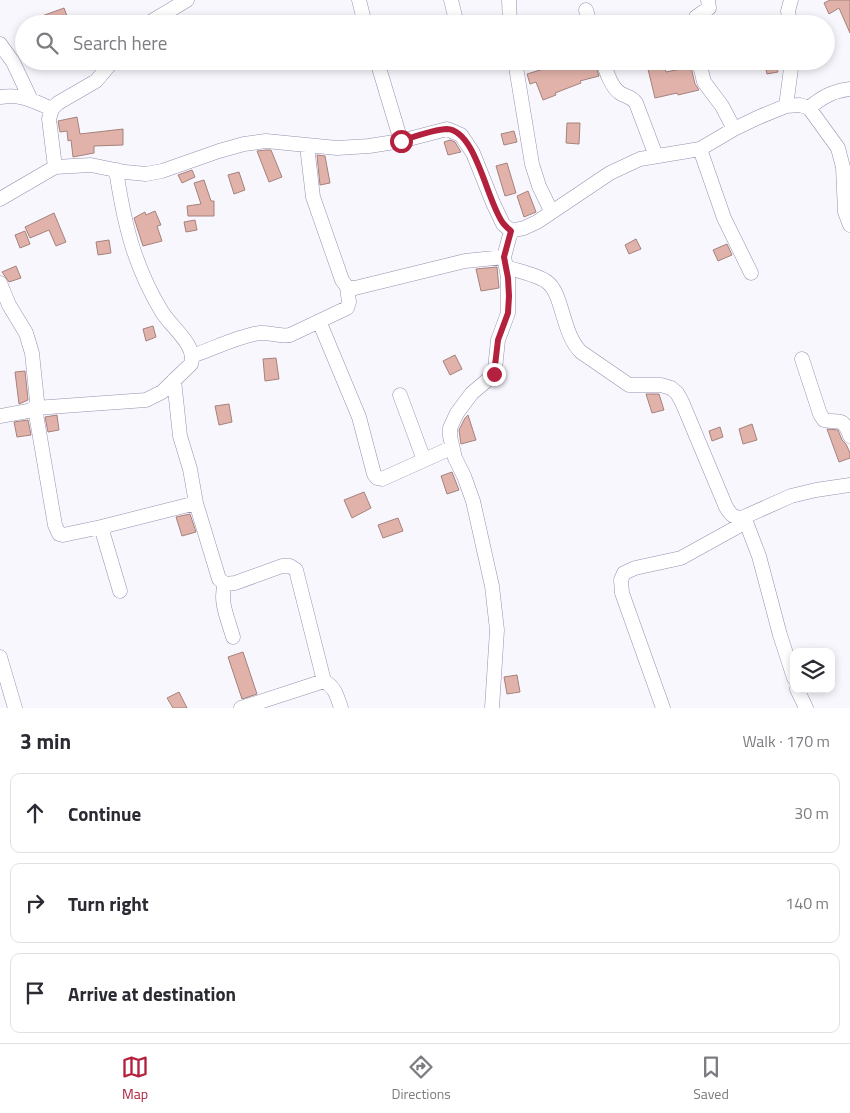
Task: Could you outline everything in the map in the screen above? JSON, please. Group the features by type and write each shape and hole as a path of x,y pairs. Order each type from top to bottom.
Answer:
{"street":[{"path":"162,15 188,0"},
{"path":"451,0 455,15"},
{"path":"509,0 510,15"},
{"path":"699,15 709,8 708,0"},
{"path":"789,15 791,0"},
{"path":"357,1 362,15"},
{"path":"0,44 15,66"},
{"path":"17,70 32,100"},
{"path":"56,167 49,119 52,109 58,103 96,81 105,70"},
{"path":"380,70 401,141"},
{"path":"516,70 532,164 539,186 552,211"},
{"path":"607,70 615,89 632,98 636,103 656,156"},
{"path":"701,70 704,82 722,106 734,129"},
{"path":"786,106 791,70"},
{"path":"809,108 829,94 850,89"},
{"path":"0,97 25,97 52,109"},
{"path":"511,231 537,222 610,173 640,159 700,149 734,129 786,106 800,105 809,108 838,148 842,158 846,212 850,225"},
{"path":"0,199 56,167 91,165 146,174 162,171 244,144 266,141 337,148 369,146 401,141 447,129 461,135 473,152 503,224 511,231"},
{"path":"192,356 251,335 262,333 282,337 290,335 347,308 349,302 347,287 342,280 316,211 306,146"},
{"path":"700,149 721,210 750,273"},
{"path":"0,416 35,408 140,401 152,398 162,392 191,364 192,356 189,346 164,315 151,294 137,264 123,211 116,170"},
{"path":"492,708 497,630 492,586 473,501 451,448 450,436 452,421 472,393 491,377 495,370 498,340 508,313 509,296 505,262 511,231"},
{"path":"347,287 355,288 465,261 505,262 547,281 553,288 574,346 629,385 660,385 671,388 677,393 726,506 732,515 745,520"},
{"path":"0,283 9,305 26,333 32,353 37,401 35,408 56,530 59,534 63,535 101,527 196,503"},
{"path":"320,321 359,416 374,474 382,479 451,448"},
{"path":"802,359 820,414 824,420 839,420 844,424 850,436"},
{"path":"174,380 178,427 190,469 196,503 219,579 225,584 235,583 282,566 290,566 296,570 324,681 331,685 337,695 341,708"},
{"path":"400,396 424,460"},
{"path":"663,708 622,593 621,580 624,573 635,568 681,558 745,520 791,496 850,485"},
{"path":"745,520 759,556 790,666"},
{"path":"101,527 120,591"},
{"path":"225,584 222,592 223,600 233,636"},
{"path":"0,657 15,708"},
{"path":"242,708 324,681"},
{"path":"799,693 806,708"}],"building":[{"path":"830,0 850,0 850,33 839,8 829,14 824,3"},
{"path":"64,8 67,15 45,15"},
{"path":"540,70 597,70 599,76 580,81 581,83 543,100 536,82 530,84 527,74"},
{"path":"648,70 665,70 666,72 692,70 695,84 699,90 655,98"},
{"path":"766,70 777,70 778,72 767,74"},
{"path":"77,117 80,134 123,129 123,145 94,146 94,153 73,157 71,140 68,141 67,131 60,132 58,121"},
{"path":"567,123 580,123 579,144 566,143"},
{"path":"514,131 517,142 504,145 501,134"},
{"path":"450,140 455,142 461,152 448,155 444,142"},
{"path":"271,150 282,177 269,182 257,151"},
{"path":"317,155 325,156 330,183 320,185"},
{"path":"507,163 516,193 505,196 496,166"},
{"path":"192,170 195,177 182,183 178,175"},
{"path":"239,172 245,190 234,194 228,175"},
{"path":"204,180 211,201 214,201 214,216 188,216 187,206 201,204 194,183"},
{"path":"528,191 536,212 524,217 517,196"},
{"path":"155,211 161,225 157,226 162,241 143,246 134,218 145,212 146,215"},
{"path":"54,213 66,242 56,246 49,230 30,238 25,227"},
{"path":"195,220 197,230 186,232 184,222"},
{"path":"25,231 30,244 20,248 15,235"},
{"path":"636,239 641,249 629,254 625,245"},
{"path":"109,240 111,253 98,255 96,242"},
{"path":"727,244 732,255 718,261 713,250"},
{"path":"16,266 21,278 9,282 2,272"},
{"path":"497,267 499,288 481,291 476,269"},
{"path":"153,326 156,337 146,341 143,329"},
{"path":"455,355 462,369 450,375 443,361"},
{"path":"276,358 279,379 265,381 263,359"},
{"path":"25,371 28,400 19,404 15,372"},
{"path":"646,394 659,394 664,410 652,413"},
{"path":"229,404 232,422 219,425 215,406"},
{"path":"57,415 59,430 48,432 45,417"},
{"path":"468,415 476,440 461,444 459,430"},
{"path":"28,420 31,435 17,437 14,422"},
{"path":"752,424 757,440 743,444 739,429"},
{"path":"720,427 723,437 712,441 709,431"},
{"path":"827,429 838,430 850,453 850,458 839,462"},
{"path":"452,472 459,490 447,494 441,476"},
{"path":"364,492 371,508 352,518 344,500"},
{"path":"190,514 196,532 182,536 176,517"},
{"path":"398,518 403,531 383,538 378,525"},
{"path":"243,652 257,694 242,699 228,657"},
{"path":"517,675 520,692 507,694 504,677"},
{"path":"179,692 187,708 173,708 167,698"}],"route":[{"path":"401,141 447,129 461,135 473,152 503,224 511,231 504,257 508,278 508,313 498,340 494,374"}]}
